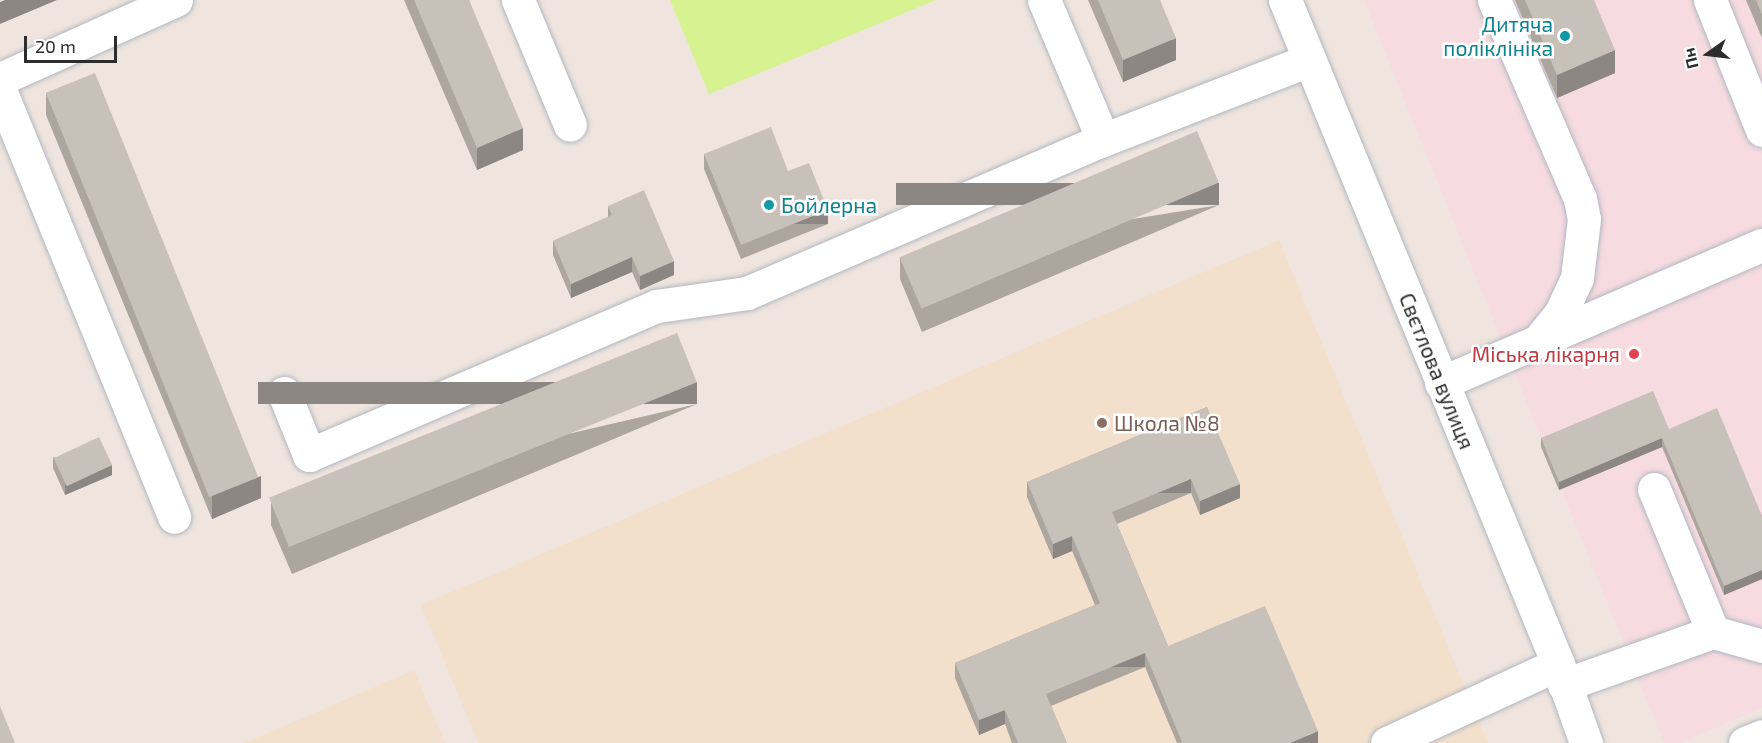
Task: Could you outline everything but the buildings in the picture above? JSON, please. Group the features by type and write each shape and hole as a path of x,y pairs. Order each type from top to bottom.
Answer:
{"street":[{"path":"0,79 176,0"},
{"path":"518,0 570,126"},
{"path":"1044,0 1103,140"},
{"name":"Свєтлова вулиця","path":"1285,0 1561,674 1586,743"},
{"path":"1494,0 1580,199 1584,219 1578,278 1560,314 1539,340"},
{"path":"1710,0 1762,130"},
{"path":"284,393 309,455 657,306 747,293 1103,140 1309,60"},
{"path":"0,90 174,518"},
{"path":"1442,383 1762,245"},
{"path":"1654,489 1713,632"},
{"path":"1387,743 1561,674 1713,632 1762,646"},
{"path":"1745,743 1762,736"}],"shaded area":[{"name":"Міська лікарня","path":"1364,0 1762,0 1762,708 1680,743 1664,743"},
{"name":"Школа №8","path":"1279,240 1488,743 478,743 421,605"},
{"path":"414,670 445,743 244,743"}],"green space":[{"path":"670,0 936,0 709,94"}],"place":[{"name":"Дитяча поліклініка","path":"1565,36"},
{"name":"Бойлерна","path":"769,205"},
{"name":"Міська лікарня","path":"1634,354"},
{"name":"Школа №8","path":"1102,423"}]}
